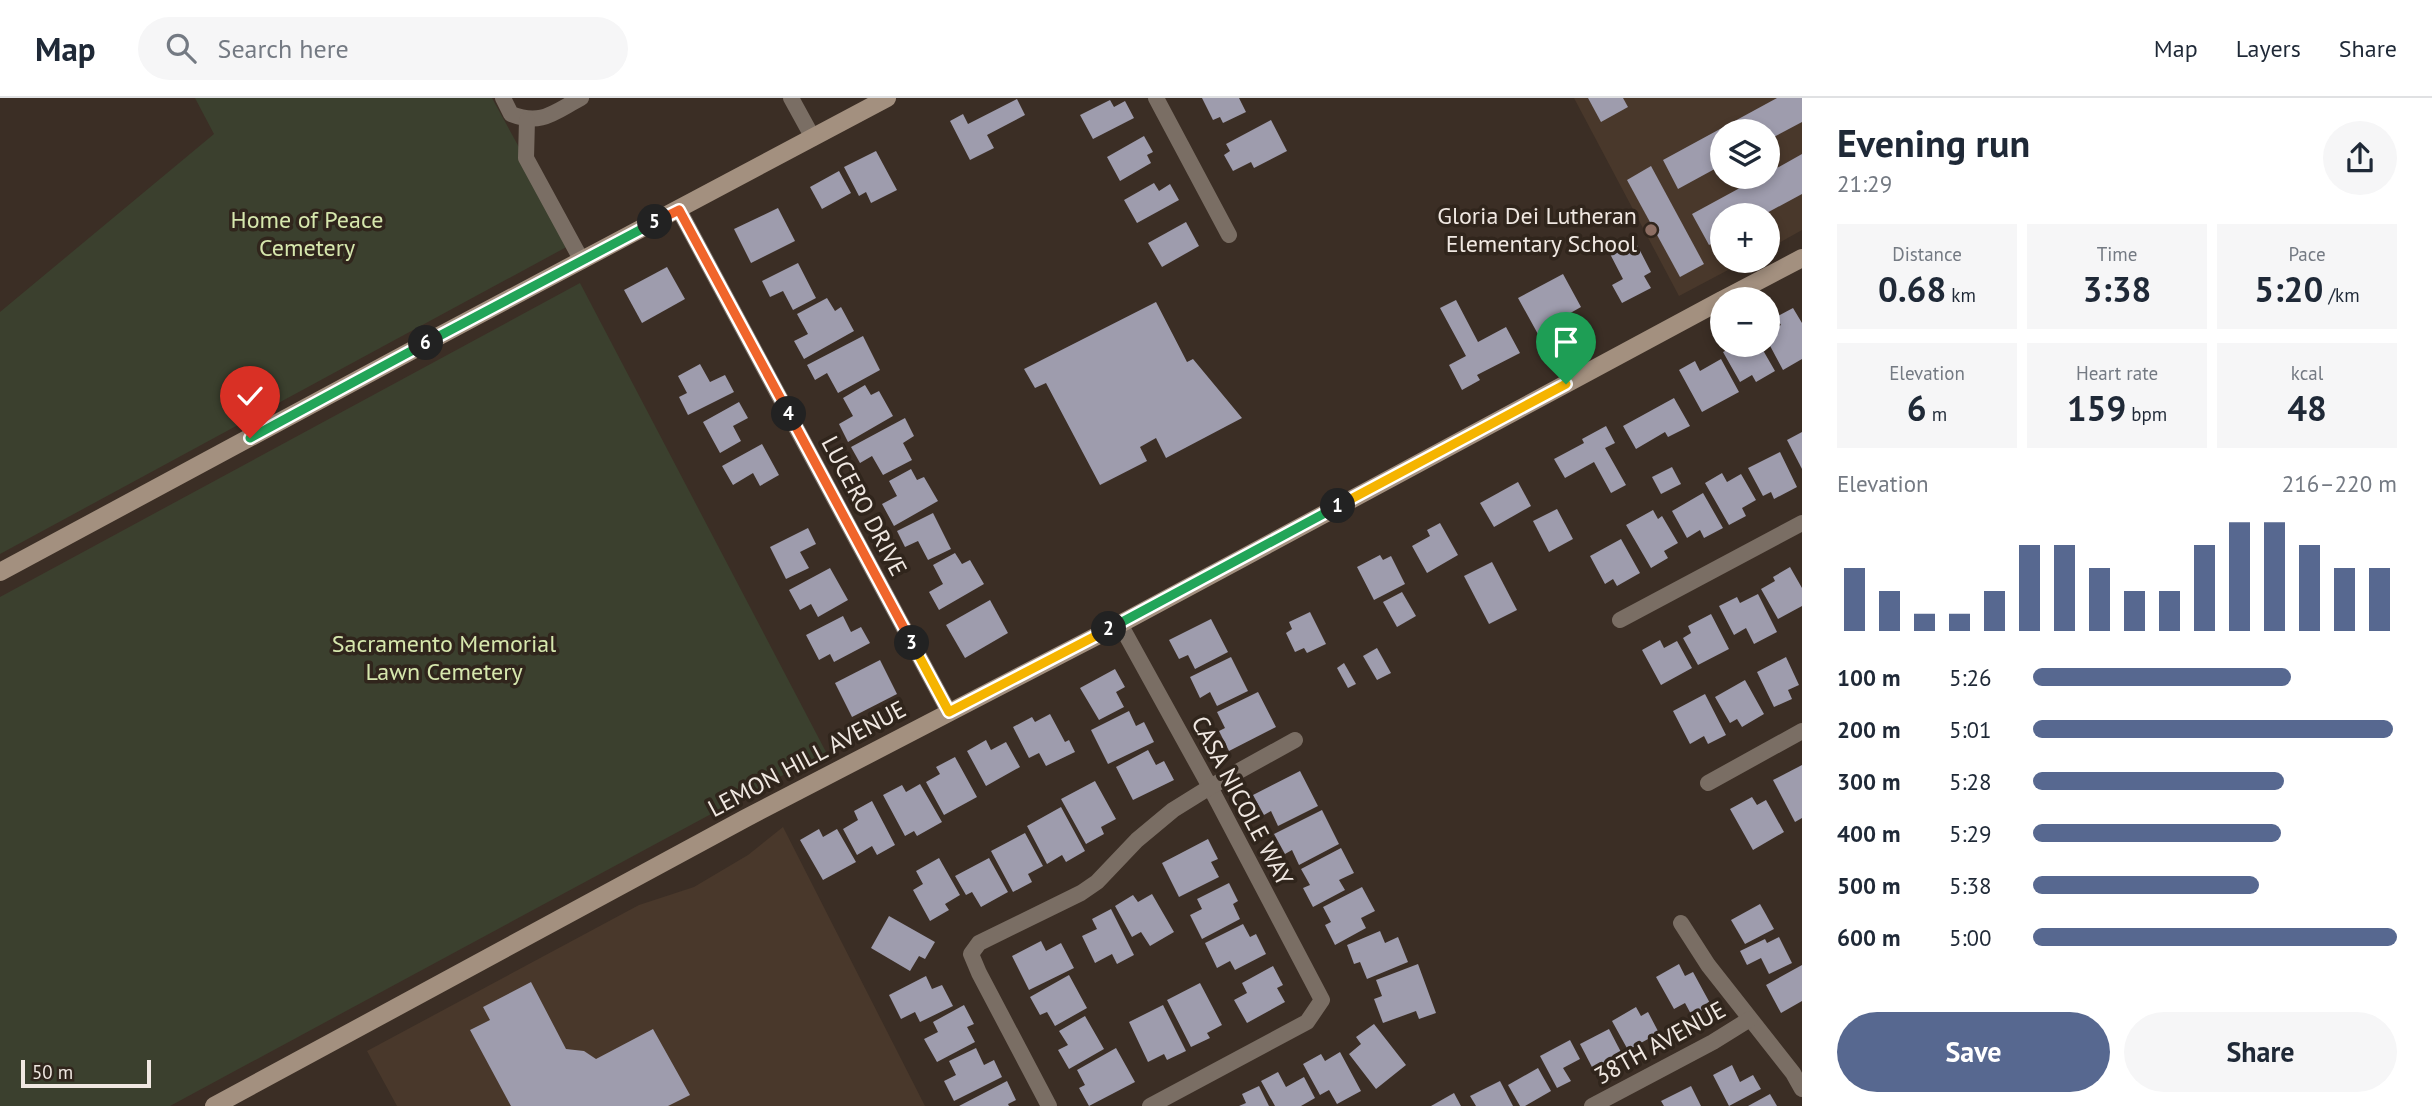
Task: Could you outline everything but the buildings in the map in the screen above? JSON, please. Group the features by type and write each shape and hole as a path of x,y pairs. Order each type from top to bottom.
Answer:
{"street":[{"path":"503,98 511,114 527,120 542,119 581,98"},
{"path":"791,98 813,138"},
{"path":"0,572 887,98"},
{"path":"1156,98 1229,235"},
{"path":"527,120 526,158 582,261"},
{"name":"LUCERO DRIVE","path":"679,210 949,712"},
{"name":"LEMON HILL AVENUE","path":"1747,287 1802,258"},
{"name":"LEMON HILL AVENUE","path":"214,1106 746,818 1120,624 1710,307"},
{"path":"1620,620 1802,523"},
{"name":"CASA NICOLE WAY","path":"1120,624 1210,787 1322,1000 1307,1022 1150,1106"},
{"path":"1709,783 1802,732"},
{"path":"1049,1106 971,954 979,943 1081,893 1097,882 1137,840 1173,810 1295,740"},
{"path":"1681,923 1708,965 1793,1073 1802,1089"},
{"name":"38TH AVENUE","path":"1592,1106 1713,1042 1750,1019"}],"shaded area":[{"path":"1574,98 1802,98 1802,230 1780,242 1780,203 1710,203 1710,273 1722,273 1679,296"},
{"path":"783,827 925,1106 397,1106 367,1051 639,905 694,887 748,855"}],"green space":[{"name":"Home of Peace Cemetery","path":"195,98 492,98 572,244 0,554 0,312 214,134"},
{"name":"Sacramento Memorial Lawn Cemetery","path":"580,283 826,752 170,1106 0,1106 0,597"}],"place":[{"name":"Gloria Dei Lutheran Elementary School","path":"1651,230"}],"route":[{"path":"250,438 679,210 949,712 1120,624 1566,384"}]}
